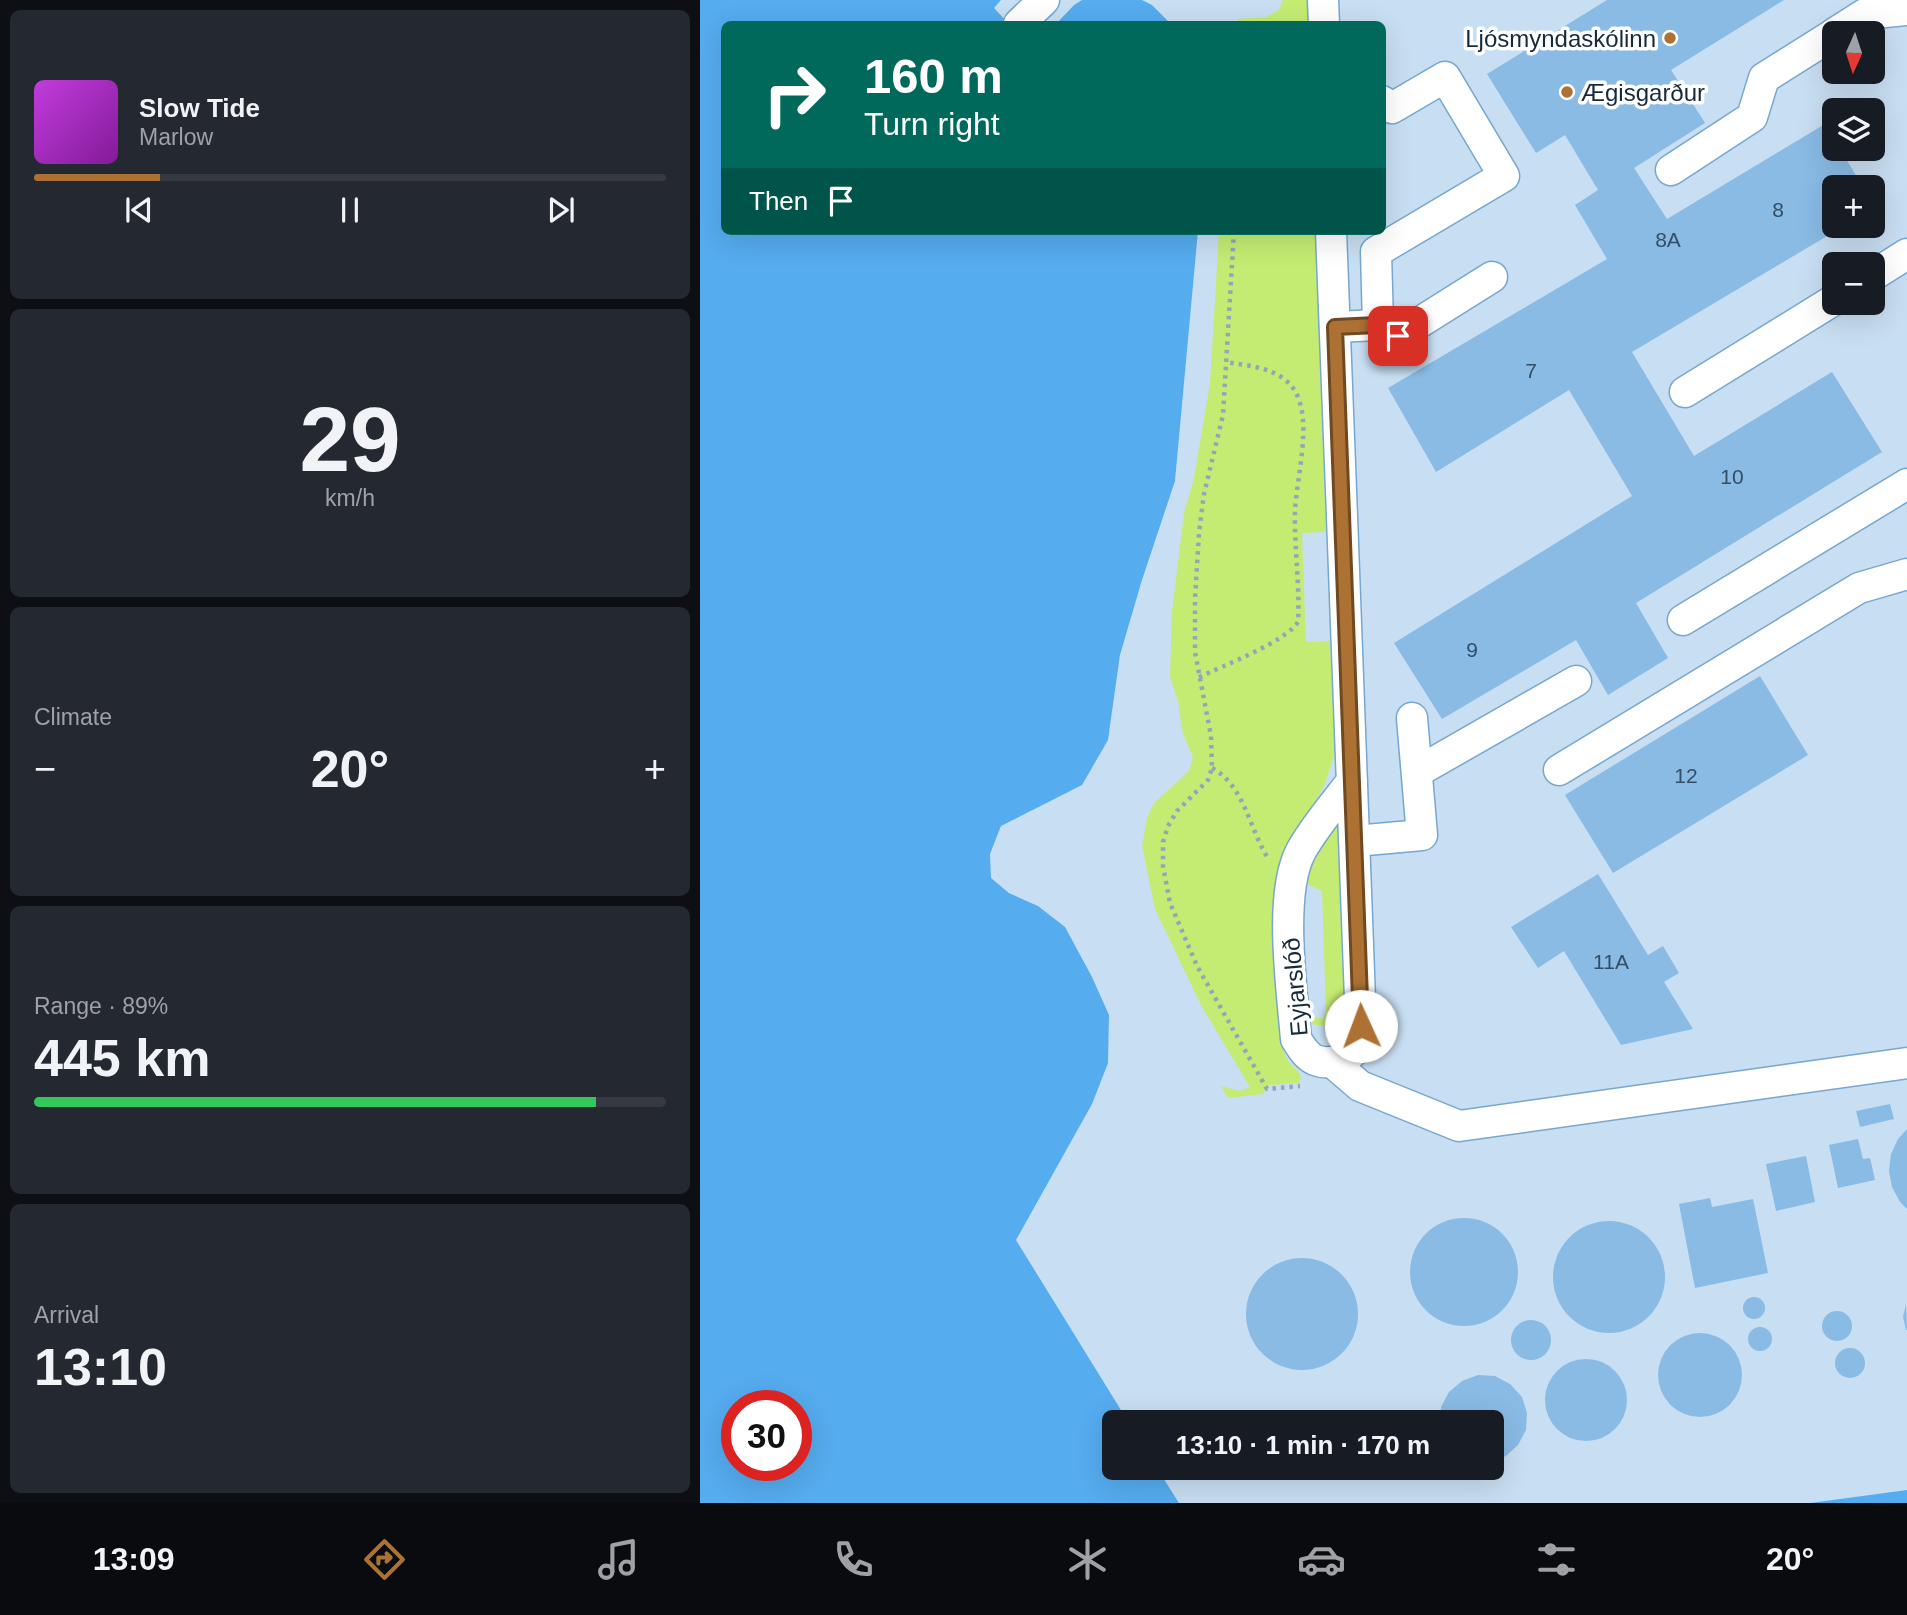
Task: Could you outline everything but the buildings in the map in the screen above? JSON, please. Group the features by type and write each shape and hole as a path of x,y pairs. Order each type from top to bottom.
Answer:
{"street":[{"path":"1022,21 1044,0"},
{"path":"1324,0 1324,21"},
{"path":"1854,21 1865,14 1907,10"},
{"path":"1671,170 1752,117 1764,78 1822,42"},
{"path":"1377,325 1376,252 1504,176 1445,77 1392,108 1386,104"},
{"name":"Eyjarslóð","path":"1331,235 1335,327 1352,781 1354,841 1361,1026 1357,1044 1348,1056 1332,1062 1315,1060 1304,1052 1296,1039 1289,917 1292,875 1301,852 1352,781"},
{"path":"1885,268 1907,254"},
{"path":"1335,327 1377,325 1398,336 1492,277"},
{"path":"1685,392 1822,307"},
{"path":"1683,620 1907,484"},
{"path":"1559,770 1859,588 1907,574"},
{"path":"1417,772 1576,681"},
{"path":"1354,841 1422,835 1412,718"},
{"path":"1332,1062 1360,1086 1458,1126 1907,1063"}],"path":[{"path":"1234,235 1223,415 1204,494 1199,533 1195,628 1195,652 1211,736 1212,768 1208,780 1177,811 1168,826 1163,842 1166,883 1170,903 1197,966 1267,1089 1300,1086 1332,1062"},
{"path":"1199,677 1267,645 1294,629 1298,622 1295,511 1302,408 1296,392 1287,381 1273,372 1226,362"},
{"path":"1212,768 1222,774 1240,799 1266,856 1276,867 1292,875"}],"shaded area":[{"path":"1001,0 1082,0 1059,21 1006,21 993,8"},
{"path":"1142,0 1907,0 1907,1490 1810,1503 1179,1503 1165,1480 1504,1480 1504,1410 1121,1410 1016,1240 700,1183 1038,906 1009,893 991,878 990,853 1001,826 1032,811 1108,740 1120,655 1175,481 1198,235 1386,235 1386,21 1168,21 1152,5"}],"green space":[{"path":"1283,0 1308,0 1309,21 1237,21 1266,17 1279,10"},
{"path":"1219,235 1315,235 1326,532 1302,533 1306,642 1330,641 1335,753 1324,786 1292,840 1281,1037 1287,1059 1301,1077 1299,1083 1269,1085 1263,1094 1228,1098 1221,1086 1240,1091 1250,1087 1202,1007 1155,909 1142,846 1147,818 1154,803 1189,771 1193,757 1183,734 1178,701 1170,677 1172,611 1184,513 1194,478 1210,383"},
{"path":"1339,820 1348,1018 1341,1025 1315,1025 1308,1015 1323,1019 1326,1013 1322,891 1305,883 1309,862"}],"water":[{"path":"700,0 1001,0 994,8 1006,21 721,21 721,235 1198,235 1175,481 1120,655 1108,740 1082,785 1001,826 990,854 991,878 1009,893 1038,906 1065,927 1109,1015 1108,1063 1092,1104 1016,1240 1121,1410 1102,1410 1102,1480 1165,1480 1179,1503 700,1503"},
{"path":"1082,0 1142,0 1152,5 1168,21 1059,21"},
{"path":"1907,1490 1907,1503 1810,1503"}],"place":[{"name":"Ljósmyndaskólinn","path":"1670,38"},
{"name":"Ægisgarður","path":"1567,92"}],"route":[{"path":"1361,1026 1335,327 1377,325 1398,336"}]}
